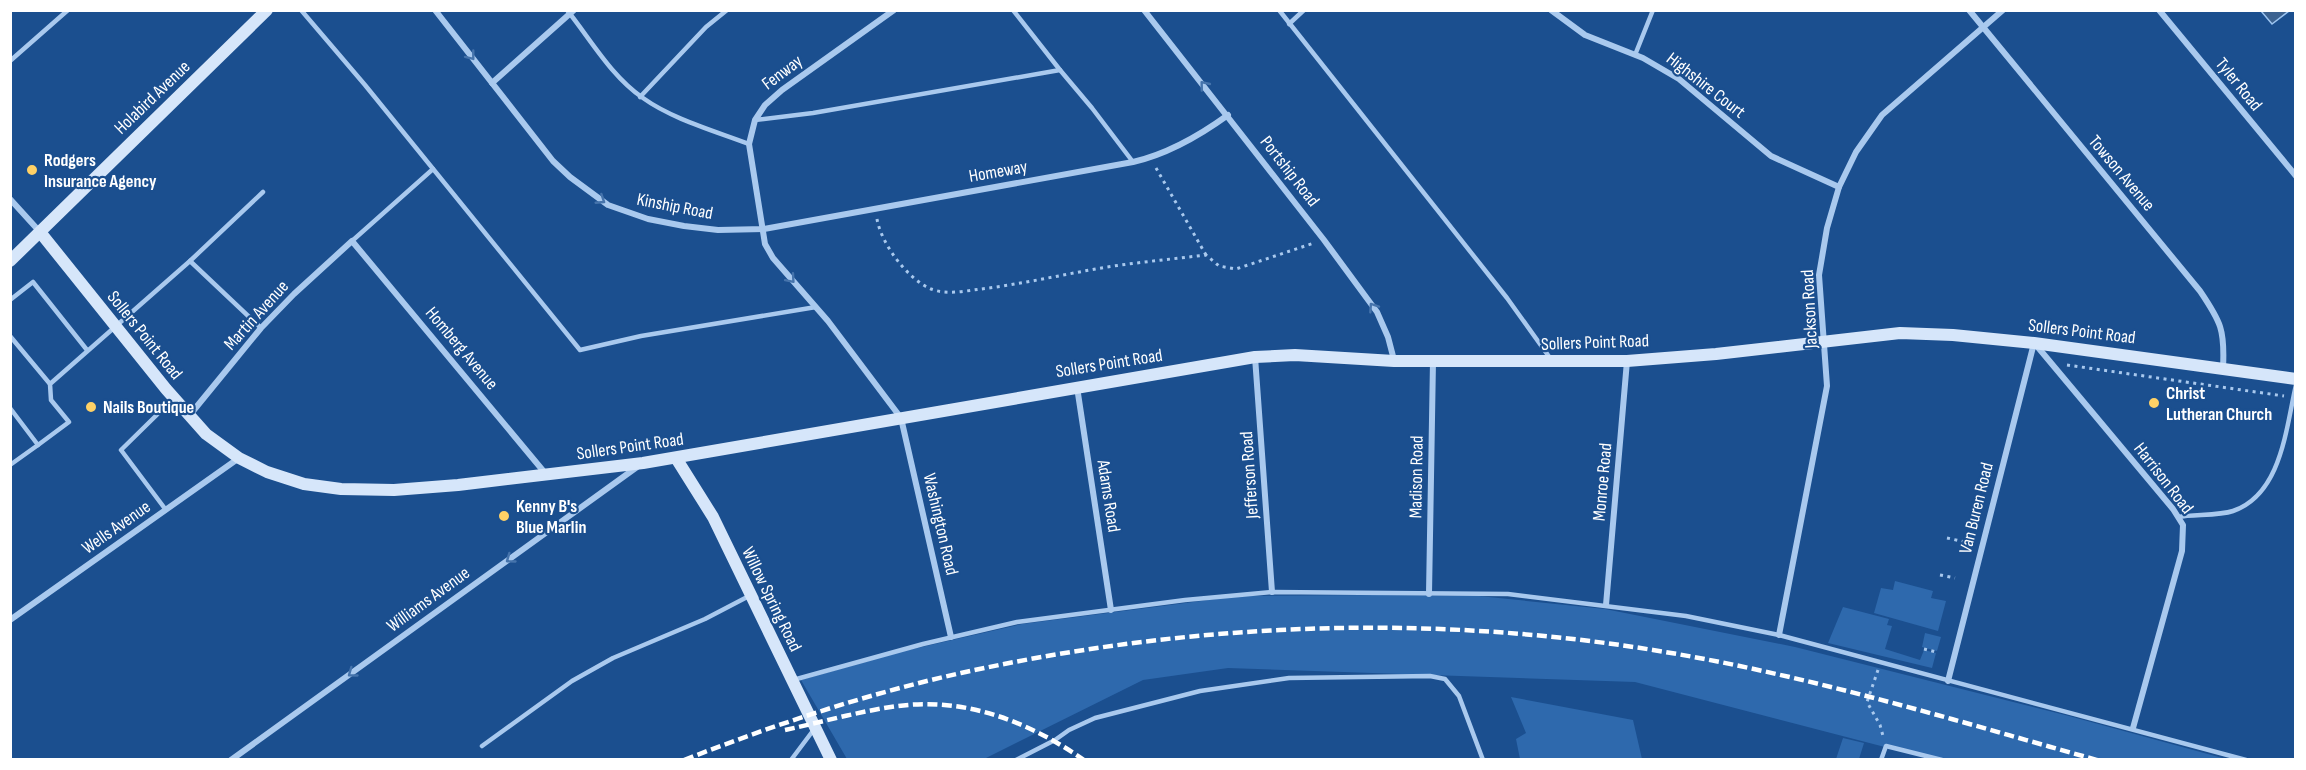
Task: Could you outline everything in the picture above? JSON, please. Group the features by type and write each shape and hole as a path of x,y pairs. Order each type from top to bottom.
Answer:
{"street":[{"name":"Holabird Avenue","path":"10,261 267,10"},
{"name":"Kinship Road","path":"435,10 554,161 570,177 608,205 648,219 684,226 718,230 764,229"},
{"name":"Fenway","path":"764,229 749,144 755,120 765,105 783,90 894,10"},
{"name":"Portship Road","path":"1144,10 1228,115 1377,312 1388,337 1394,361"},
{"name":"Highshire Court","path":"1551,10 1585,35 1635,55 1679,79 1771,156 1839,187"},
{"name":"Towson Avenue","path":"1968,10 2200,291 2216,316 2224,339 2223,368"},
{"name":"Jackson Road","path":"1779,635 1827,386 1819,275 1827,228 1839,187 1856,152 1882,115 2003,10"},
{"name":"Tyler Road","path":"2159,10 2295,176"},
{"path":"492,83 570,12"},
{"name":"Homeway","path":"764,229 1151,158 1203,133 1228,115"},
{"path":"10,199 40,231"},
{"path":"764,229 765,244 773,258 816,307 901,418"},
{"name":"Sollers Point Road","path":"40,231 114,326 206,434 239,458 284,479 341,489 394,490 547,476 643,463 1077,386 1255,357 1295,355 1394,361 1627,361 1716,354 1900,333 1953,335 2034,343 2295,379"},
{"name":"Martin Avenue","path":"189,416 261,328 352,241"},
{"name":"Homberg Avenue","path":"352,241 547,476"},
{"name":"Harrison Road","path":"2034,343 2183,525 2182,551 2133,729"},
{"name":"Van Buren Road","path":"1948,681 2034,343"},
{"name":"Jefferson Road","path":"1255,357 1272,592"},
{"name":"Madison Road","path":"1429,594 1433,361"},
{"name":"Monroe Road","path":"1606,605 1627,361"},
{"name":"Adams Road","path":"1077,386 1111,610"},
{"name":"Washington Road","path":"901,418 951,637"},
{"name":"Wells Avenue","path":"10,620 239,458"},
{"name":"Willow Spring Road","path":"676,458 713,517 831,759"},
{"name":"Williams Avenue","path":"231,759 643,463"}],"lane":[{"path":"10,61 68,10"},
{"path":"301,10 580,350 641,336 816,307"},
{"path":"640,97 706,27 727,10"},
{"path":"1013,10 1133,162"},
{"path":"1279,10 1507,298 1553,362"},
{"path":"1289,24 1304,10"},
{"path":"1635,55 1653,10"},
{"path":"570,12 617,75 640,97 689,121 749,144"},
{"path":"755,120 813,113 1060,70"},
{"path":"352,241 433,169"},
{"path":"50,384 190,261 263,192"},
{"path":"190,261 261,328"},
{"path":"10,300 33,282 87,350"},
{"path":"10,336 50,384 51,400 69,422 10,465"},
{"path":"2178,517 2232,511 2247,504 2265,486 2277,464 2287,433 2295,385"},
{"path":"166,510 122,450 173,398"},
{"path":"10,408 38,445"},
{"path":"791,681 951,637 1017,622 1111,610 1272,592 1508,594 1686,615 1779,635 2246,759"},
{"path":"482,746 572,681 613,658 705,619 751,595"},
{"path":"1016,759 1095,718 1200,691 1289,678 1430,676 1445,679 1459,696 1483,759"},
{"path":"791,759 815,728"},
{"path":"1881,759 1886,746 1942,759"}],"path":[{"path":"1151,158 1206,255 1219,266 1236,269 1324,240"},
{"path":"875,208 879,231 887,247 931,289 945,291 1013,285 1108,267 1206,255"},
{"path":"2051,363 2293,397"},
{"path":"1947,538 1965,542"},
{"path":"1940,575 1955,578"},
{"path":"1924,649 1936,652"},
{"path":"1874,661 1878,670 1867,702 1880,725 1886,746"}],"shaded area":[{"path":"2261,11 2289,11 2272,24"},
{"path":"1895,581 1933,591 1931,598 1946,601 1938,631 1874,613 1881,588 1893,590"},
{"path":"1240,596 1479,596 1605,609 1795,647 2069,716 2226,759 1931,759 1635,682 1228,668 1143,680 984,759 847,759 801,680 904,651 1022,624"},
{"path":"1843,607 1889,619 1887,625 1892,626 1885,649 1920,660 1924,650 1936,653 1932,668 1828,643"},
{"path":"1925,633 1941,637 1937,651 1922,647"},
{"path":"1511,697 1633,720 1642,759 1520,759 1516,739 1526,733"},
{"path":"1843,738 1864,743 1859,759 1836,759"}],"railway":[{"path":"684,760 855,701 926,681 1046,656 1133,643 1219,634 1306,629 1393,628 1480,631 1567,638 1709,660 1876,699 2097,760"},
{"path":"785,730 884,708 923,704 948,705 996,715 1019,724 1063,746 1084,760"}],"place":[{"name":"Rodgers Insurance Agency","path":"32,170"},
{"name":"Christ Lutheran Church","path":"2154,403"},
{"name":"Nails Boutique","path":"91,407"},
{"name":"Kenny B's Blue Marlin","path":"504,516"}]}
